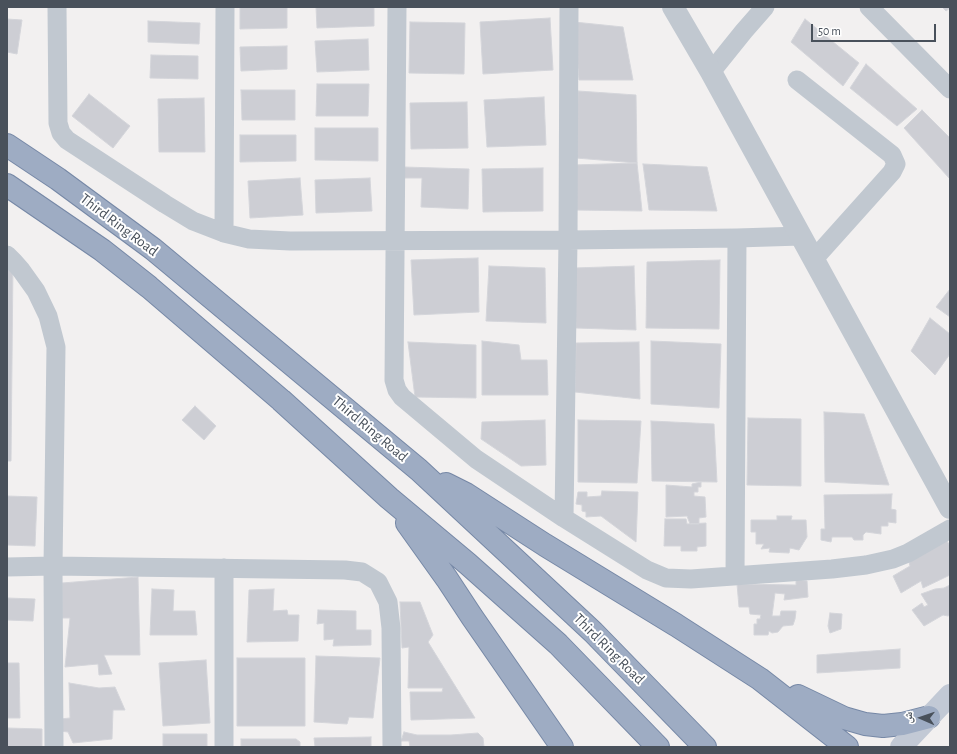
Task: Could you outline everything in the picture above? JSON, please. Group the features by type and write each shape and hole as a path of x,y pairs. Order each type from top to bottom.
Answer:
{"highway":[{"name":"Third Ring Road","path":"7,145 58,179 153,249 420,470 593,632 705,747"},
{"name":"Third Ring Road","path":"7,185 102,250 149,287 282,400 389,498 468,564 558,644 658,747"},
{"path":"420,470 466,494 545,545 760,678 848,747"},
{"path":"389,498 447,579 562,747"},
{"path":"760,678 844,718 865,724 883,726 902,724 930,717"}],"main road":[{"path":"901,747 950,695"}],"street":[{"path":"56,7 58,124 61,133 67,140 165,204 193,221 224,233 249,239 290,241 568,240 801,236"},
{"path":"224,233 225,7"},
{"path":"397,7 394,380 397,390 402,397 476,459 564,518 646,570 666,578 691,579 866,566 893,559 908,553 950,529"},
{"path":"564,518 568,240 569,7"},
{"path":"673,7 711,72 950,508"},
{"path":"711,72 765,7"},
{"path":"869,7 950,89"},
{"path":"797,80 892,155 896,164 892,172 814,259"},
{"path":"735,576 737,238"},
{"path":"7,255 21,270 36,291 48,316 56,346 53,566 54,747"},
{"path":"7,567 53,566 224,568 345,570 362,572 378,582 388,602 391,628 392,747"},
{"path":"224,568 224,747"}],"building":[{"path":"240,7 287,7 287,28 240,29"},
{"path":"316,7 374,7 374,26 317,28"},
{"path":"942,7 950,7 950,8 946,11"},
{"path":"550,18 553,70 483,74 480,22"},
{"path":"7,19 22,20 17,54 7,52"},
{"path":"805,19 859,63 843,86 791,42"},
{"path":"148,21 200,23 199,44 148,42"},
{"path":"410,22 465,23 464,74 409,73"},
{"path":"574,22 623,27 633,80 579,80"},
{"path":"368,39 369,70 317,72 315,41"},
{"path":"287,46 287,69 241,71 240,47"},
{"path":"151,55 198,56 198,79 150,78"},
{"path":"866,64 917,109 897,126 850,88"},
{"path":"317,84 369,84 368,116 316,116"},
{"path":"241,90 295,90 295,120 242,120"},
{"path":"578,91 636,95 637,163 576,158"},
{"path":"89,94 130,126 113,148 72,116"},
{"path":"544,97 546,145 487,147 484,100"},
{"path":"204,98 205,152 159,152 158,99"},
{"path":"467,102 468,148 411,149 410,103"},
{"path":"922,110 950,138 949,178 904,128"},
{"path":"315,128 378,128 378,161 315,160"},
{"path":"240,135 296,135 296,161 240,162"},
{"path":"637,163 642,211 574,210 573,165"},
{"path":"643,164 707,167 717,211 649,210"},
{"path":"404,167 469,169 468,209 421,207 422,178 403,178"},
{"path":"543,168 543,211 483,212 482,169"},
{"path":"300,178 303,215 250,218 248,181"},
{"path":"370,178 372,211 316,213 315,180"},
{"path":"478,258 479,312 414,315 411,260"},
{"path":"720,260 719,329 646,328 647,262"},
{"path":"7,262 13,262 11,461 7,461"},
{"path":"489,266 545,268 546,323 486,321"},
{"path":"634,266 636,330 576,328 574,268"},
{"path":"950,289 950,317 936,307"},
{"path":"930,318 950,334 950,354 935,375 911,351"},
{"path":"482,341 519,345 521,360 547,360 548,395 482,395"},
{"path":"651,341 721,344 719,408 651,404"},
{"path":"408,342 476,345 476,398 415,397"},
{"path":"639,342 640,399 575,392 576,343"},
{"path":"195,406 216,426 204,440 182,420"},
{"path":"824,412 864,414 889,485 825,482"},
{"path":"748,418 801,419 801,486 747,485"},
{"path":"545,420 546,465 521,466 481,439 482,422"},
{"path":"578,420 641,421 637,483 578,482"},
{"path":"651,421 714,424 717,482 652,481"},
{"path":"701,482 701,487 698,487 698,492 694,492 694,496 705,497 706,517 699,518 699,524 690,524 687,516 666,517 666,485 692,487 692,484"},
{"path":"602,491 638,492 636,542 601,516 586,517 586,512 582,511 582,505 576,504 578,492 587,492 587,497 601,496"},
{"path":"892,494 891,509 896,510 896,523 888,522 888,526 881,526 881,534 866,532 863,535 863,540 854,540 852,537 832,537 831,542 821,540 821,529 825,529 824,495"},
{"path":"7,496 37,497 35,546 7,545"},
{"path":"777,516 792,516 791,520 806,520 807,537 799,550 790,548 789,553 769,552 770,548 761,549 764,544 756,544 756,532 751,532 751,520 777,520"},
{"path":"665,519 686,519 687,524 706,523 706,546 697,547 697,551 681,551 681,546 664,546"},
{"path":"947,541 950,546 950,575 923,588 921,581 901,593 893,576 910,566 908,558"},
{"path":"138,577 140,655 104,655 112,674 99,675 98,664 65,667 70,618 62,618 62,583"},
{"path":"796,580 807,581 808,597 784,600 785,594 775,593 772,616 780,616 781,611 796,611 793,625 783,626 778,632 772,633 769,631 768,635 754,635 754,624 757,624 757,619 760,619 761,615 750,614 749,607 739,607 737,584 796,585"},
{"path":"950,585 950,615 943,615 924,626 912,610 922,603 924,607 928,605 921,594"},
{"path":"152,589 174,590 173,611 195,611 197,635 150,635"},
{"path":"274,589 273,611 287,610 288,615 299,615 298,641 247,642 249,590"},
{"path":"7,598 35,599 33,621 7,620"},
{"path":"400,602 420,602 433,635 428,642 475,718 411,720 410,692 442,692 443,688 408,688 409,647 402,648"},
{"path":"318,610 356,611 356,630 371,630 371,645 333,646 334,639 324,640 324,623 317,624"},
{"path":"830,613 842,614 841,629 830,633 828,626"},
{"path":"900,649 900,668 817,673 817,655"},
{"path":"316,656 380,658 373,718 349,717 347,724 314,722"},
{"path":"237,658 305,658 305,726 237,726"},
{"path":"206,660 210,723 163,726 159,663"},
{"path":"7,663 19,663 20,718 7,718"},
{"path":"69,683 99,688 115,687 125,710 113,710 112,739 73,743 68,732 59,731 60,719 70,718"},
{"path":"7,728 42,729 42,747 7,747"},
{"path":"404,732 417,735 478,733 483,738 484,747 410,747 409,741 401,741"},
{"path":"163,734 207,734 207,747 163,747"},
{"path":"371,737 371,747 315,747 314,738"},
{"path":"241,739 296,739 300,742 300,747 241,747"}]}
